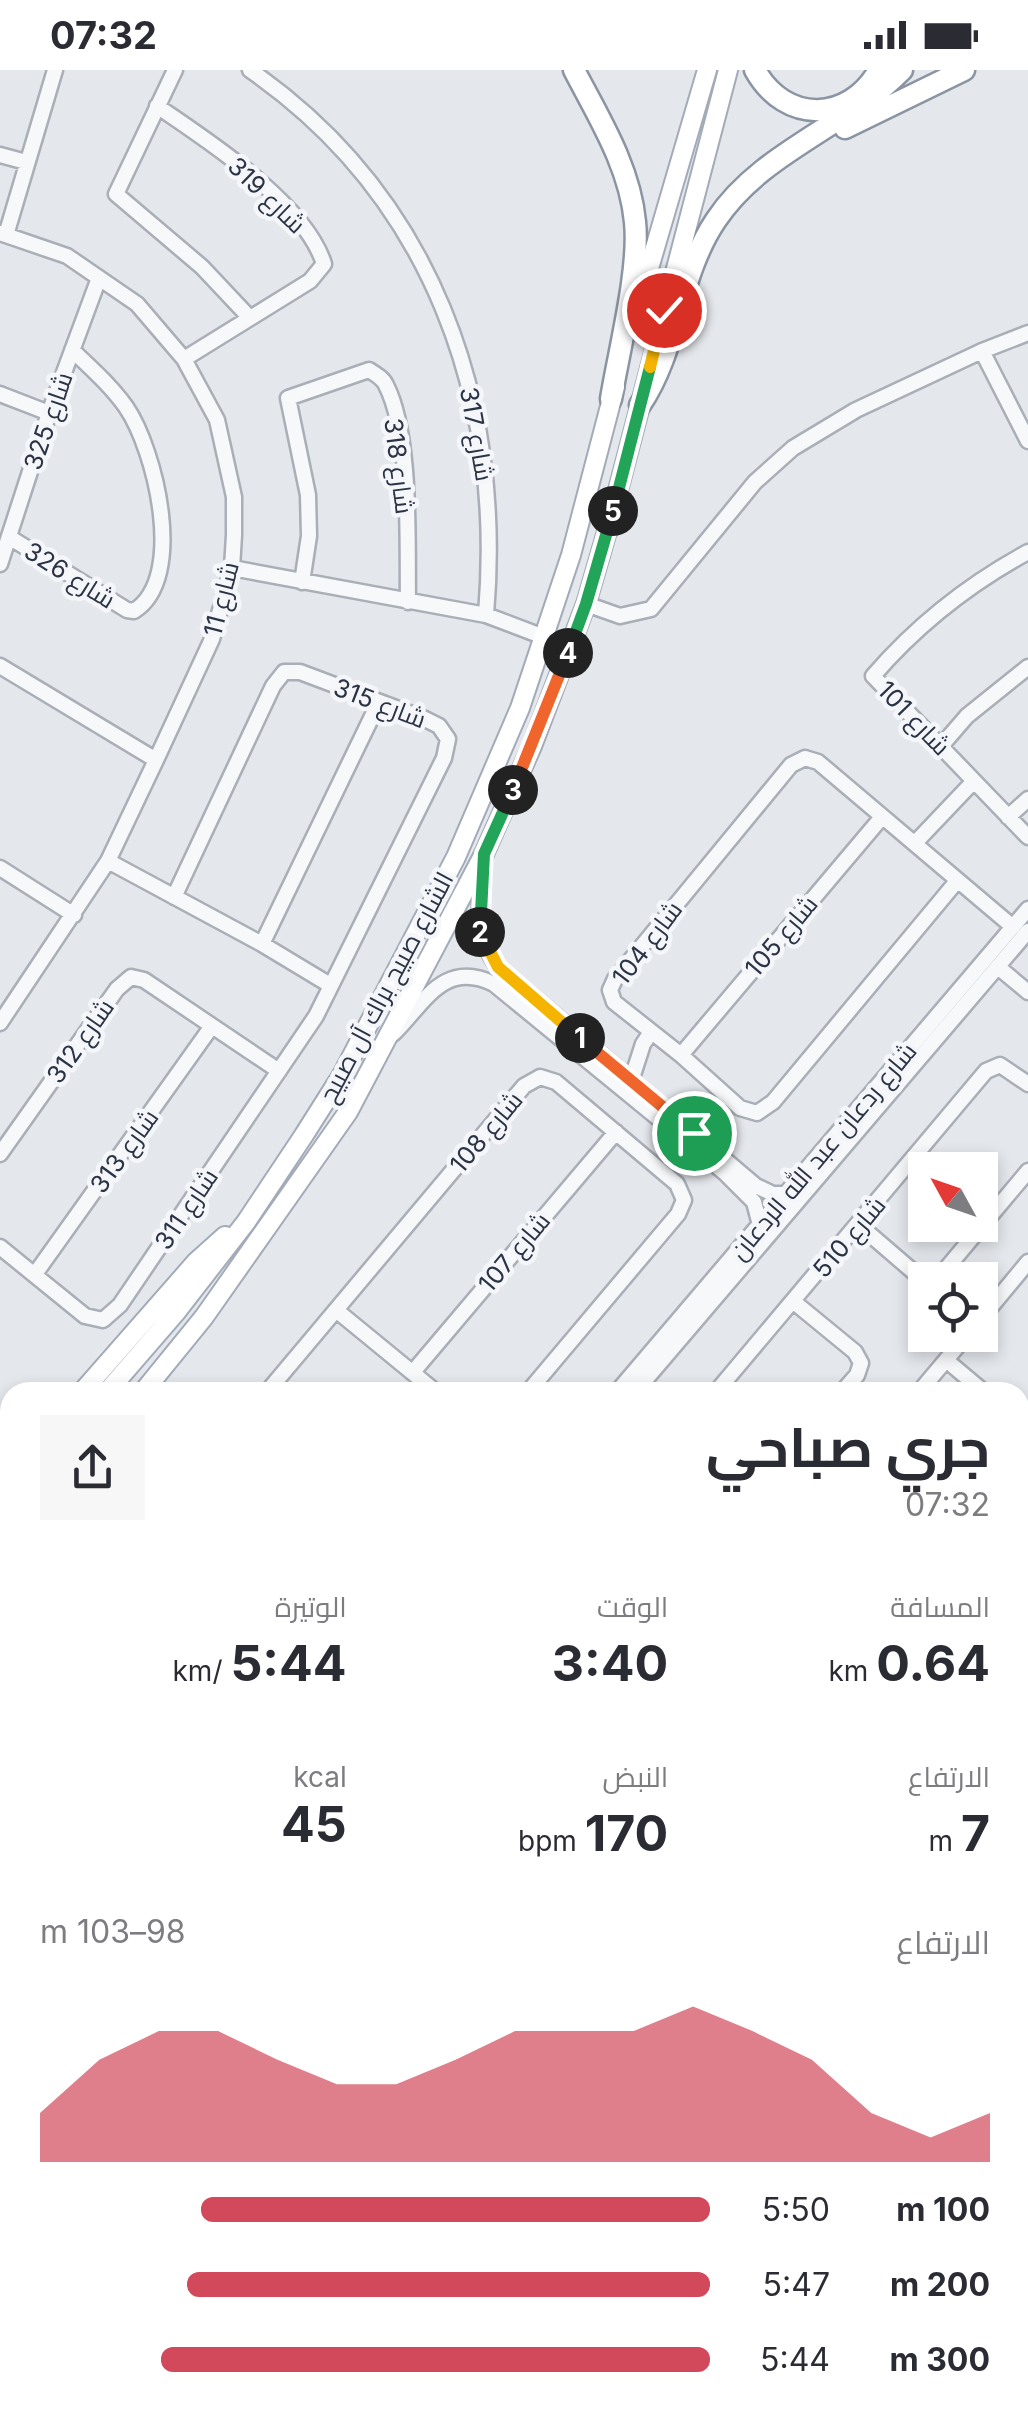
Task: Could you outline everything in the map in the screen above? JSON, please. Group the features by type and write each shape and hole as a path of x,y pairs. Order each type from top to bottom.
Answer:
{"highway":[{"path":"574,70 628,184 636,236 611,400"},
{"path":"586,70 606,132"},
{"path":"755,70 782,101 811,110 835,108 851,101 869,86 879,70"},
{"path":"640,406 662,368 704,240 716,219 748,184 870,98 902,70"},
{"path":"748,184 850,125 964,70"}],"main road":[{"name":"الشارع صبيح براك آل صبيح","path":"115,1382 246,1222 342,1075 426,915 489,783 572,555 611,400 706,70"},
{"name":"الشارع صبيح براك آل صبيح","path":"151,1382 204,1317 325,1149 370,1074 484,854 532,746 586,604 728,70"},
{"path":"91,1382 196,1262 246,1222"},
{"path":"124,1382 137,1358"}],"street":[{"path":"3,234 55,70"},
{"path":"175,70 116,194 202,267 250,318"},
{"name":"شارع 317","path":"250,70 279,90 362,172 421,262 441,302 466,372 486,472 490,552 486,615"},
{"name":"شارع 319","path":"157,106 255,176 319,248 324,264 310,282 184,358"},
{"path":"0,155 26,162"},
{"name":"شارع 11","path":"0,1023 108,861 212,639 232,568 234,497 217,420 184,358 137,304 67,256 3,234"},
{"name":"شارع 325","path":"0,564 99,278"},
{"path":"586,604 620,616 652,610 774,462 856,410 1028,333"},
{"name":"شارع 326","path":"9,537 127,610 141,607 156,579 163,542 154,473 128,410 72,350"},
{"path":"982,351 1028,441"},
{"name":"شارع 318","path":"302,582 309,536 308,495 288,398 369,370 386,384 400,437 407,503 408,602"},
{"path":"0,394 50,413"},
{"name":"شارع 101","path":"1028,552 986,575 904,640 873,676 1028,837"},
{"path":"232,568 486,615 544,637"},
{"path":"0,666 156,760"},
{"path":"942,745 966,716 1028,667"},
{"name":"شارع 315","path":"174,897 284,672 300,672 439,726 448,739 444,758 330,985"},
{"path":"262,944 379,702"},
{"name":"شارع 104","path":"957,881 773,1102 756,1113 740,1108 614,1002 610,990 615,979 791,764 805,758 818,762 957,881 1021,929"},
{"path":"915,844 973,782"},
{"path":"1008,818 1028,799"},
{"name":"شارع 105","path":"681,1055 882,817"},
{"path":"484,854 478,920 490,956 504,973 632,1081 752,1191 760,1225"},
{"path":"108,861 330,985"},
{"path":"0,868 74,915"},
{"name":"شارع ردعان عبد الله الردعان","path":"638,1382 998,967 1028,909"},
{"name":"شارع ردعان عبد الله الردعان","path":"687,1322 786,1194 1021,929"},
{"path":"998,967 1028,992"},
{"path":"385,1042 442,983 468,976 486,980 752,1191 786,1194"},
{"name":"شارع 312","path":"0,1154 117,989 131,977 144,980 279,1071"},
{"name":"شارع 311","path":"0,1248 86,1316 102,1320 120,1305 316,1016 330,985"},
{"name":"شارع 313","path":"35,1274 212,1026"},
{"path":"632,1081 643,1044 652,1032"},
{"name":"شارع 510","path":"725,1382 986,1071 1000,1065 1028,1084"},
{"name":"شارع 108","path":"280,1382 524,1086 540,1077 556,1082 677,1184 683,1204 536,1382"},
{"name":"شارع 107","path":"412,1372 616,1132"},
{"path":"952,1262 1028,1171"},
{"path":"858,1225 908,1267"},
{"path":"998,1298 1028,1262"},
{"path":"794,1302 854,1352 860,1363 850,1382"},
{"path":"336,1310 424,1382"},
{"path":"927,1382 953,1352"},
{"path":"946,1360 972,1382"}],"route":[{"path":"664,310 586,604 532,746 484,854 478,920 484,945 504,973 694,1133"}]}
